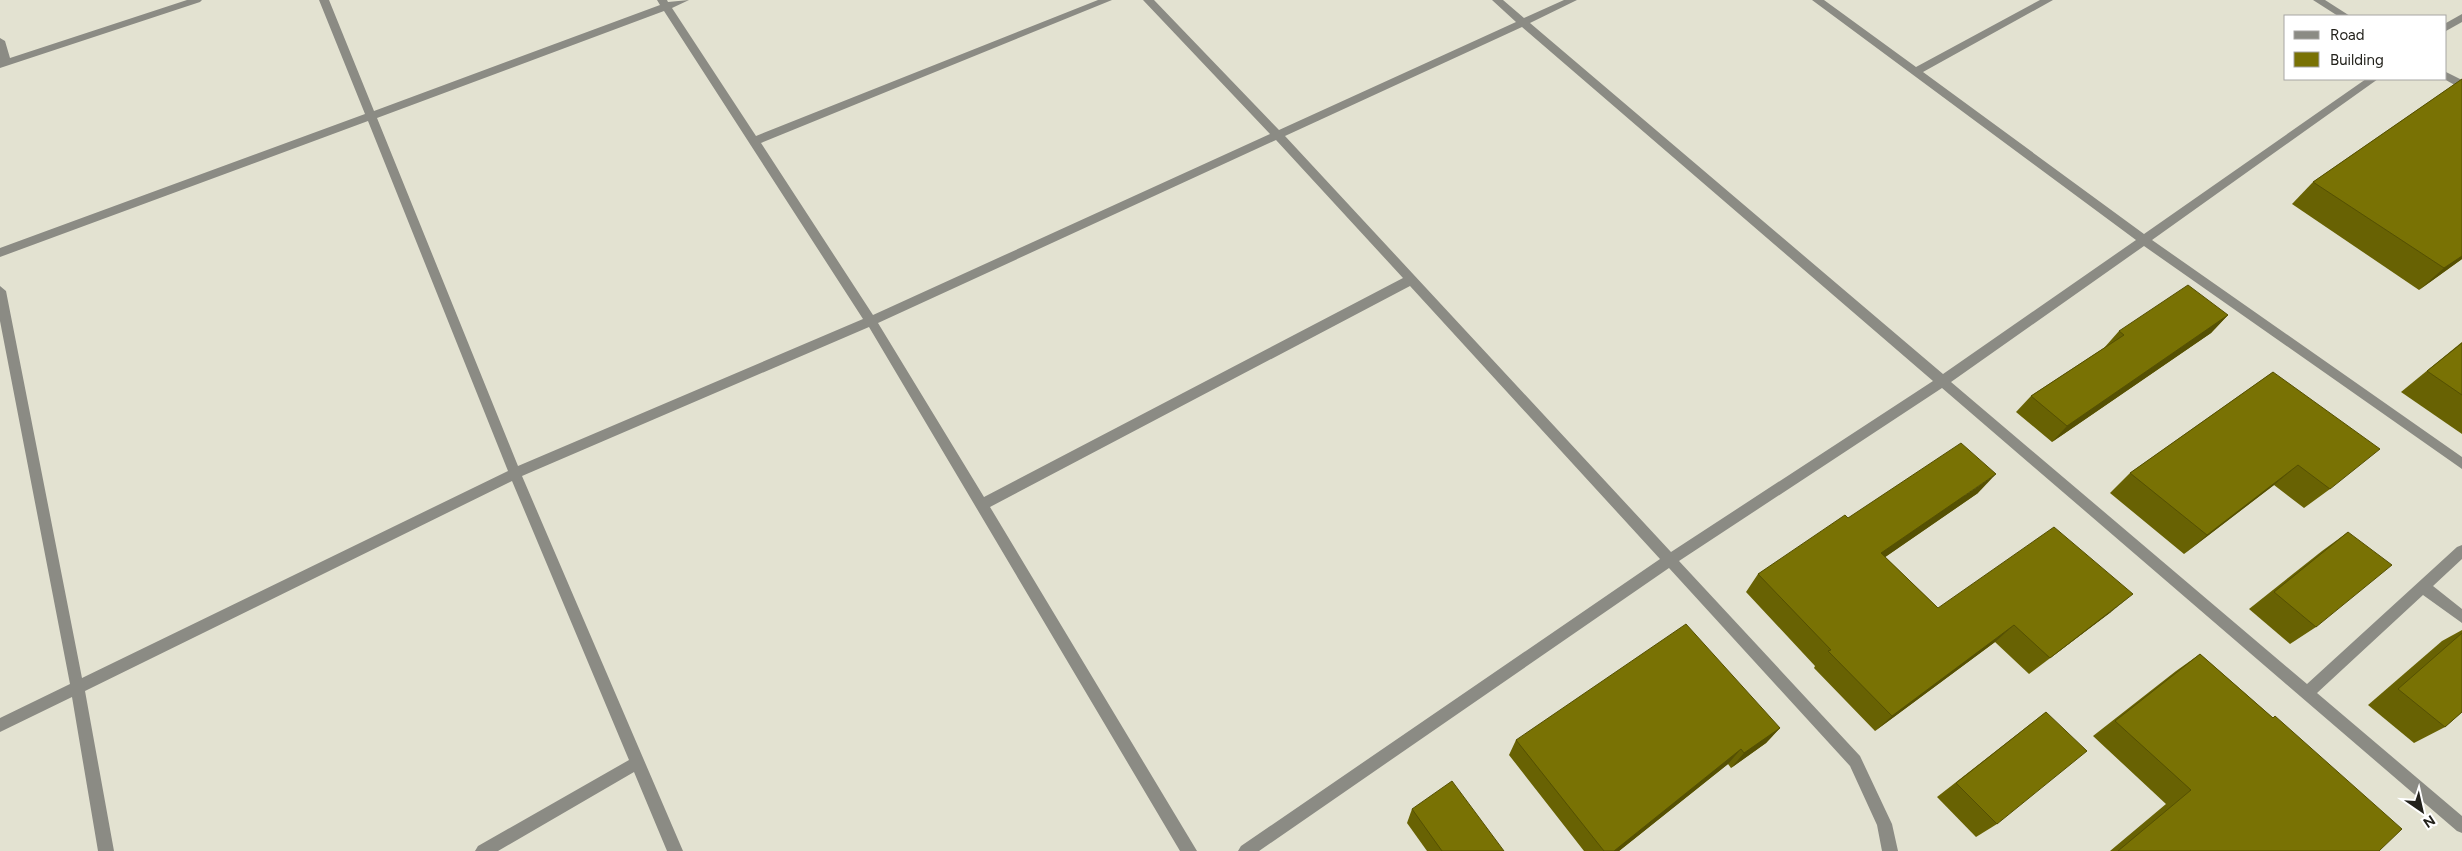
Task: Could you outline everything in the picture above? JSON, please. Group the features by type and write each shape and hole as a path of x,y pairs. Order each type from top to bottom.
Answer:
{"street":[{"path":"0,41 3,64 197,0"},
{"path":"324,0 515,473 675,851"},
{"path":"0,253 372,115 664,3 684,0"},
{"path":"753,142 1108,0"},
{"path":"1148,0 1278,135 1412,279 1855,761 1884,824 1890,851"},
{"path":"1497,0 2462,826"},
{"path":"0,725 515,473 871,321 1572,0"},
{"path":"1817,0 2144,240 2462,464"},
{"path":"1915,72 2048,0"},
{"path":"2318,0 2343,15"},
{"path":"664,3 871,321 1189,851"},
{"path":"2447,27 2462,17"},
{"path":"2447,76 2462,85"},
{"path":"1246,851 1671,559 1943,381 2372,80"},
{"path":"981,505 1412,279"},
{"path":"0,291 77,686 106,851"},
{"path":"2307,693 2462,551"},
{"path":"2423,587 2462,617"},
{"path":"483,851 637,763"}],"building":[{"path":"2462,79 2462,256 2444,268 2313,182"},
{"path":"2188,285 2228,315 2067,426 2031,396 2124,335 2119,331"},
{"path":"2462,343 2462,395 2427,371"},
{"path":"2273,372 2380,449 2330,489 2298,465 2207,535 2130,473"},
{"path":"1961,443 1996,474 1881,553 1938,608 2054,527 2133,594 2050,658 2014,625 1892,716 1828,651 1831,650 1758,574 1845,515 1848,518"},
{"path":"2348,532 2392,565 2316,627 2274,592"},
{"path":"1686,624 1780,728 1744,753 1741,749 1614,851 1604,851 1516,740"},
{"path":"2462,633 2462,712 2445,727 2398,689"},
{"path":"2200,654 2273,718 2275,716 2402,829 2379,851 2118,851 2191,790 2115,721"},
{"path":"2046,712 2087,751 1997,824 1956,783"},
{"path":"1452,781 1504,851 1442,851 1412,809"}]}
